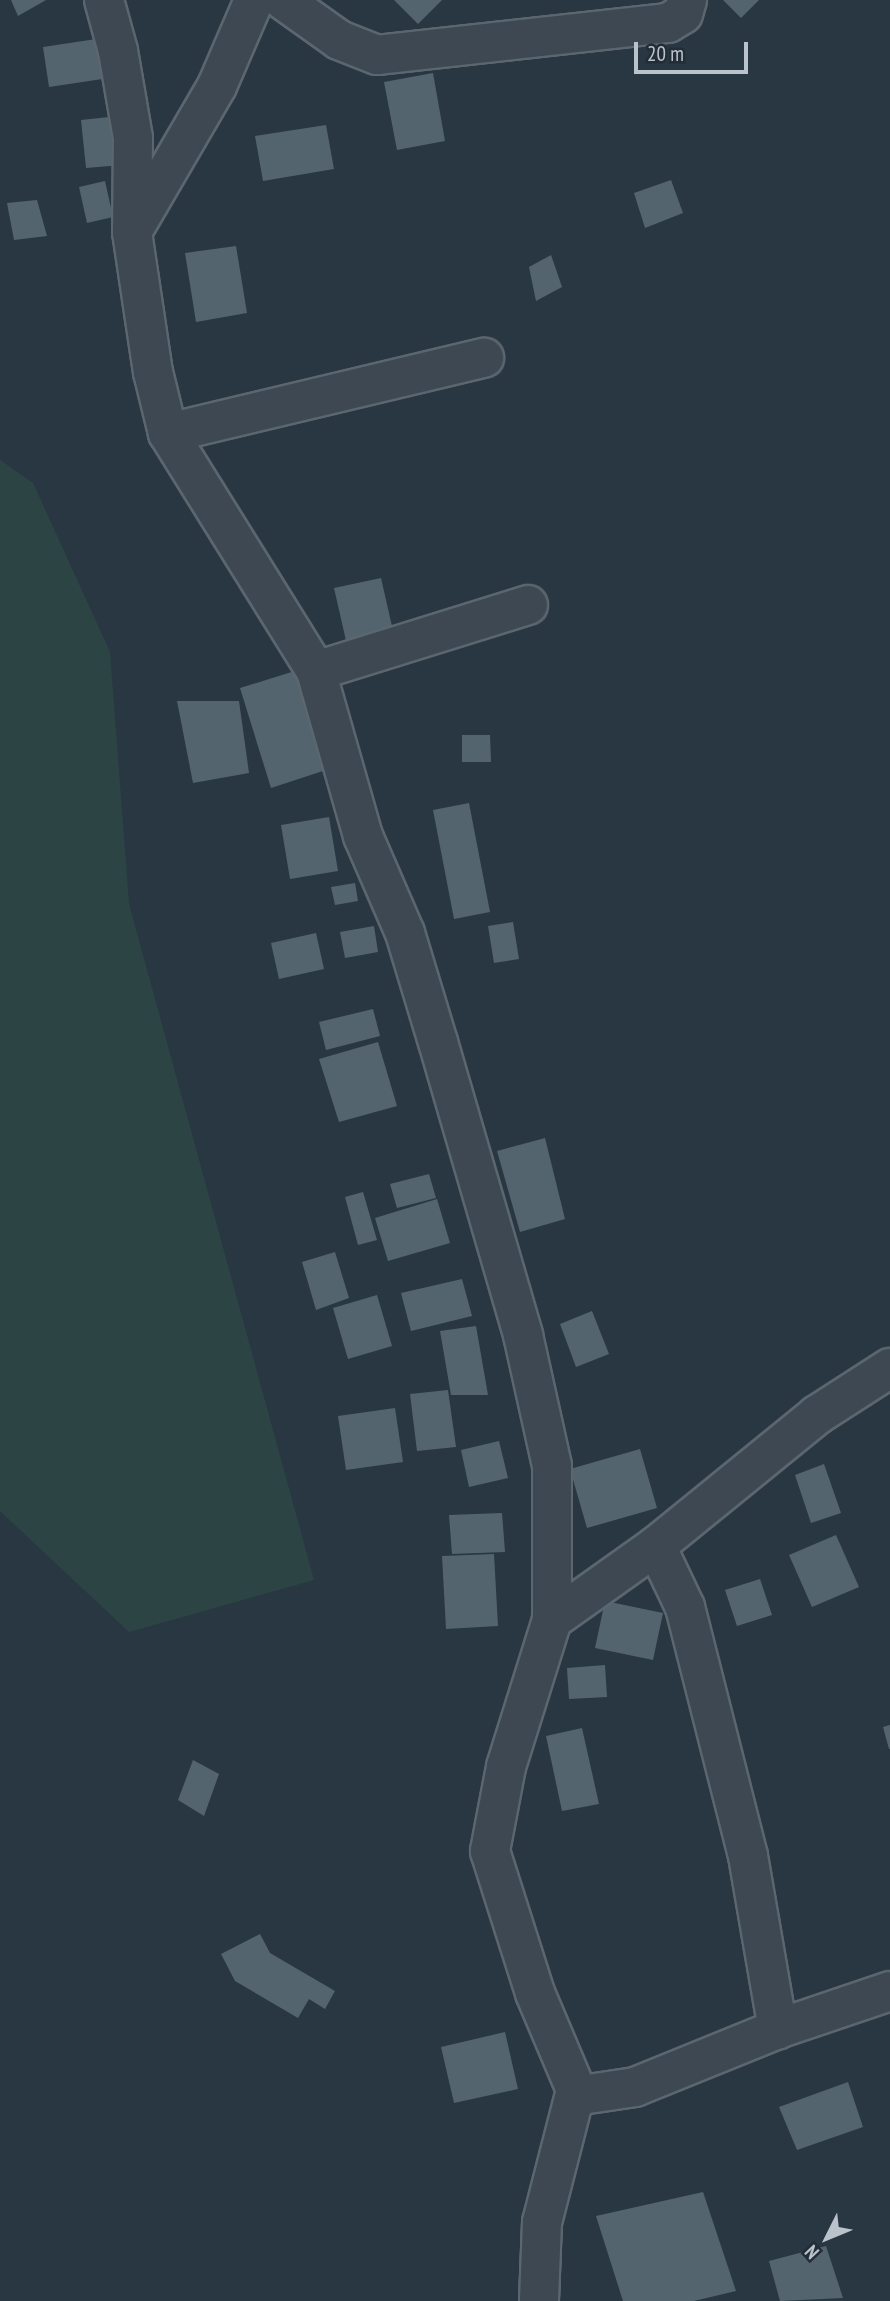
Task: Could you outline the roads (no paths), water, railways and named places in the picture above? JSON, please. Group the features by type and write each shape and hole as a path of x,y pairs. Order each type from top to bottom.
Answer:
{"street":[{"path":"104,0 118,51 133,138 132,232 153,372 168,433 316,671 363,836 405,933 523,1335 552,1466 552,1620 506,1767 490,1851 535,1993 576,2090 575,2096 635,2087 778,2029 890,1990"},
{"path":"132,232 217,86 254,0"},
{"path":"283,0 339,40 377,55 668,23 683,13 687,0"},
{"path":"168,433 484,358"},
{"path":"316,671 528,606"},
{"path":"552,1620 656,1546 817,1415 890,1368"},
{"path":"656,1546 685,1606 748,1856 778,2029"},
{"path":"538,2301 542,2222 576,2090"}]}
